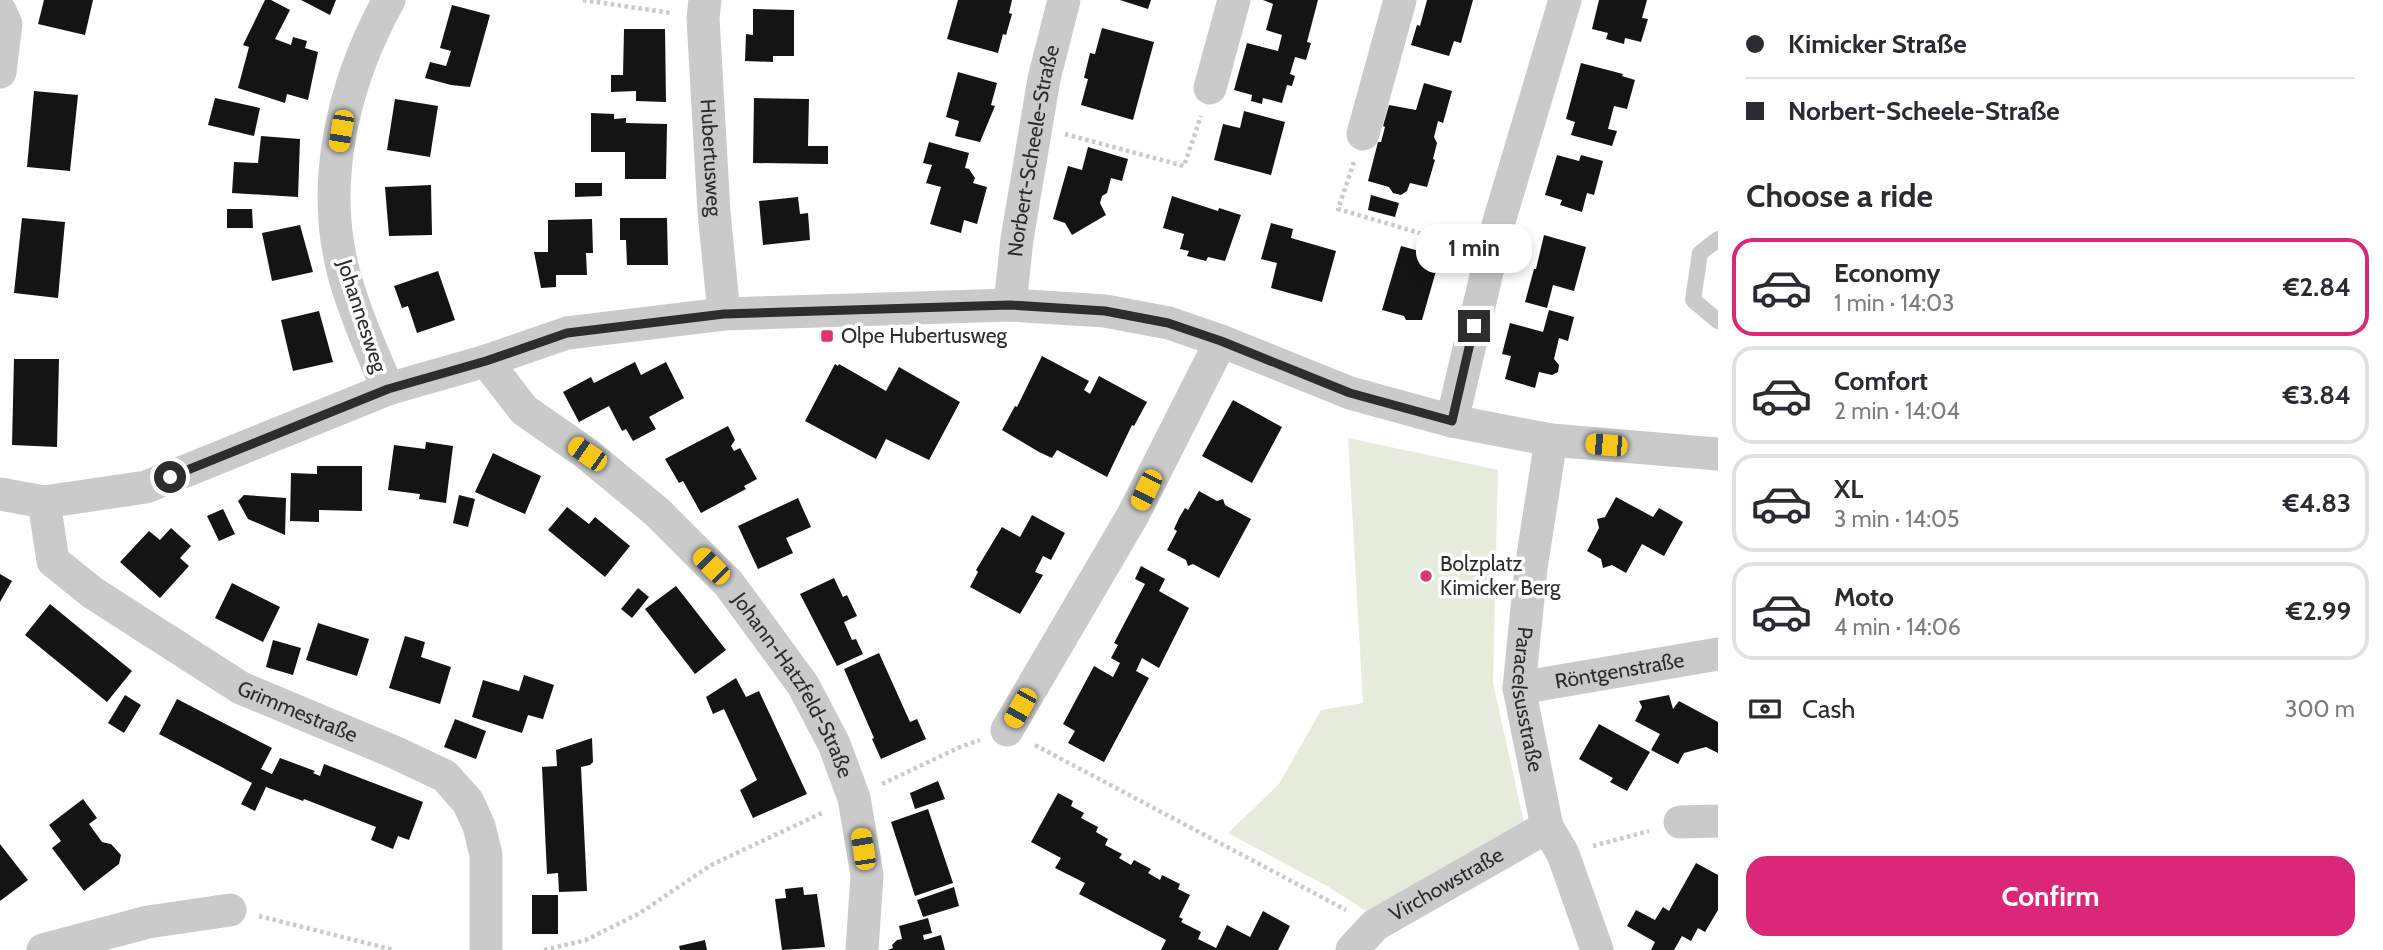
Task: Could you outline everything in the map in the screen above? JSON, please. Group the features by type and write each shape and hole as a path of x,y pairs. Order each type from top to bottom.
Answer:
{"street":[{"name":"Johannesweg","path":"388,389 362,329 344,272 334,209 338,152 349,89 372,31 389,0"},
{"name":"Norbert-Scheele-Straße","path":"1010,305 1017,239 1044,79 1064,0"},
{"path":"1210,88 1234,0"},
{"path":"1363,134 1401,0"},
{"path":"1452,421 1491,255 1565,0"},
{"name":"Hubertusweg","path":"704,9 714,212 724,314"},
{"path":"0,12 6,24 0,72"},
{"path":"0,494 44,502 146,487 388,389 486,361 567,333 724,314 1010,305 1105,311 1168,323 1221,341 1350,393 1452,421 1551,440 1718,454"},
{"path":"1007,730 1133,515 1221,341"},
{"name":"Johann-Hatzfeld-Straße","path":"486,361 524,410 587,454 657,512 729,584 803,685 834,744 854,798 867,875 862,950"},
{"name":"Paracelsusstraße","path":"1551,440 1531,568 1519,688 1555,841 1597,950"},
{"name":"Grimmestraße","path":"44,502 54,561 93,593 241,688 394,751 445,776 468,802 479,826 486,855 485,950"},
{"name":"Röntgenstraße","path":"1519,688 1718,654"},
{"path":"1680,822 1718,821"},
{"name":"Virchowstraße","path":"1352,950 1375,925 1555,841"},
{"path":"43,950 148,922 230,910"}],"lane":[{"path":"1718,239 1700,253 1693,300 1718,321"}],"path":[{"path":"583,0 704,9"},
{"path":"1036,127 1184,166 1210,88"},
{"path":"1363,134 1338,209 1491,255"},
{"path":"544,950 586,940 640,913 710,864 960,747 1007,730 1375,925"},
{"path":"1555,841 1680,822"},
{"path":"230,910 394,950"}],"green space":[{"path":"1348,438 1498,470 1493,683 1525,827 1366,911 1327,886 1228,833 1279,784 1321,710 1363,703"}],"building":[{"path":"44,0 93,0 85,35 38,24"},
{"path":"265,0 271,0 290,10 275,39 291,45 293,37 307,41 305,48 318,52 308,100 287,94 285,103 238,88 249,47 243,45"},
{"path":"301,0 336,0 330,15"},
{"path":"958,0 1012,0 1009,13 1012,14 998,53 947,39"},
{"path":"1120,0 1151,0 1148,9"},
{"path":"1263,0 1318,0 1307,42 1311,43 1306,60 1295,57 1290,74 1295,76 1292,86 1287,85 1282,103 1263,98 1262,104 1251,101 1252,95 1234,90 1247,43 1278,51 1282,35 1266,30 1273,4"},
{"path":"1427,0 1473,0 1461,43 1454,41 1449,56 1411,45 1417,25 1420,26"},
{"path":"1599,0 1647,0 1642,18 1648,19 1641,42 1625,38 1624,44 1606,39 1608,33 1592,29"},
{"path":"452,5 490,15 470,87 425,78 430,62 446,66 451,51 440,48"},
{"path":"753,9 794,10 794,56 773,56 773,62 745,61 746,34 753,35"},
{"path":"1102,28 1154,42 1133,120 1081,105 1088,79 1084,78 1090,53 1095,54"},
{"path":"624,29 665,29 666,102 636,101 636,91 611,92 611,75 623,75"},
{"path":"1581,63 1623,74 1622,76 1635,80 1627,109 1614,106 1608,129 1617,131 1612,146 1571,135 1575,122 1566,119"},
{"path":"958,72 997,83 991,105 995,106 980,142 955,136 959,121 946,117"},
{"path":"1424,83 1452,91 1443,123 1438,121 1434,137 1437,143 1433,159 1435,160 1427,187 1410,183 1407,191 1401,195 1393,193 1389,187 1368,181 1378,142 1381,142 1389,105 1416,110"},
{"path":"34,91 78,95 70,171 27,167"},
{"path":"215,98 260,108 254,136 208,125"},
{"path":"754,98 809,99 808,146 828,146 828,164 753,163"},
{"path":"395,99 438,106 430,157 387,150"},
{"path":"1244,111 1285,122 1271,175 1214,160 1223,124 1240,128"},
{"path":"591,113 614,114 614,119 626,118 626,123 667,124 666,179 625,179 625,152 591,152"},
{"path":"261,136 300,139 298,197 232,193 234,162 258,163"},
{"path":"929,142 969,153 965,168 969,169 975,178 973,183 987,187 977,224 964,220 961,233 930,224 941,187 926,183 932,165 923,163"},
{"path":"1088,147 1128,159 1122,181 1111,178 1107,193 1102,196 1100,203 1106,215 1072,235 1065,223 1053,219 1068,166 1082,170"},
{"path":"1557,155 1579,161 1581,155 1603,161 1594,195 1587,193 1582,212 1560,205 1562,200 1545,195"},
{"path":"575,183 602,183 602,196 575,197"},
{"path":"431,185 432,235 389,236 385,187"},
{"path":"1371,195 1399,203 1395,217 1368,210"},
{"path":"1172,196 1218,211 1219,208 1241,215 1225,261 1208,257 1206,261 1187,256 1189,251 1180,249 1184,234 1163,228"},
{"path":"798,197 800,214 808,213 810,240 763,245 759,201"},
{"path":"227,209 252,209 253,228 227,228"},
{"path":"22,218 65,222 58,298 14,293"},
{"path":"620,218 667,218 668,265 627,265 626,240 620,240"},
{"path":"592,219 593,253 586,253 587,275 556,275 556,287 541,288 534,252 548,252 548,220"},
{"path":"1271,223 1293,229 1291,238 1336,251 1322,302 1271,288 1277,263 1261,259"},
{"path":"300,225 313,272 272,281 262,233"},
{"path":"1544,235 1586,247 1574,291 1553,285 1547,308 1525,302"},
{"path":"1401,246 1430,254 1426,268 1436,271 1422,320 1406,320 1404,316 1382,310"},
{"path":"438,271 455,320 417,333 408,306 402,308 394,286"},
{"path":"1549,310 1574,317 1568,341 1559,338 1554,359 1559,365 1558,372 1552,375 1539,372 1535,388 1505,379 1511,356 1502,354 1510,323 1543,332"},
{"path":"319,311 333,362 293,371 281,320"},
{"path":"1042,356 1089,381 1084,390 1090,394 1099,376 1147,402 1134,426 1132,425 1107,477 1057,450 1052,458 1002,430 1015,406 1017,407"},
{"path":"14,359 59,359 57,447 12,445"},
{"path":"635,362 641,375 666,362 684,398 649,417 656,429 633,441 626,429 622,431 609,406 579,422 563,392 591,377 594,383"},
{"path":"835,364 886,391 899,367 960,402 929,460 886,439 876,459 805,421"},
{"path":"1233,400 1282,427 1252,483 1202,456"},
{"path":"728,426 735,440 731,446 734,451 740,448 757,479 744,486 746,489 701,513 683,481 679,483 665,459"},
{"path":"426,442 453,446 446,503 419,499 420,494 388,490 394,445 425,449"},
{"path":"493,453 541,476 525,514 475,492"},
{"path":"317,466 362,466 362,511 319,510 319,522 290,521 291,473 317,474"},
{"path":"1199,491 1217,501 1223,499 1225,505 1251,519 1219,578 1193,564 1188,566 1186,560 1167,550 1177,531 1174,529 1179,518 1185,508 1188,510"},
{"path":"244,495 286,498 285,535 248,519 238,501"},
{"path":"459,495 475,499 468,527 453,523"},
{"path":"1616,497 1653,517 1659,508 1683,522 1664,556 1642,544 1626,573 1612,565 1603,568 1601,559 1587,551 1599,528 1597,519 1605,517"},
{"path":"798,498 811,527 786,538 793,553 758,569 738,526"},
{"path":"567,507 589,524 595,517 630,546 605,577 548,530"},
{"path":"223,509 235,534 219,541 207,516"},
{"path":"1032,515 1065,533 1051,560 1043,556 1035,572 1043,575 1020,614 970,587 978,572 976,570 1002,527 1020,537"},
{"path":"171,528 191,546 180,558 189,566 160,598 120,562 149,531 160,540"},
{"path":"1141,566 1165,579 1159,591 1189,608 1159,668 1142,658 1136,671 1149,678 1104,762 1068,743 1075,731 1063,724 1094,666 1113,677 1120,663 1111,658 1118,645 1114,643 1145,584 1135,579"},
{"path":"0,574 12,581 0,602"},
{"path":"834,578 843,597 847,595 857,616 844,622 852,640 856,639 863,654 837,666 800,594"},
{"path":"232,583 280,607 263,642 215,618"},
{"path":"676,586 726,650 695,674 645,609"},
{"path":"638,588 649,597 632,618 621,609"},
{"path":"50,604 132,671 107,702 25,635"},
{"path":"318,623 369,639 357,676 306,660"},
{"path":"405,636 425,642 421,657 451,667 440,704 389,688"},
{"path":"273,640 301,648 293,675 266,667"},
{"path":"879,653 910,722 917,719 926,739 881,759 844,669"},
{"path":"524,675 554,685 543,719 528,715 522,733 472,717 483,680 519,691"},
{"path":"736,678 746,697 759,691 807,794 753,818 740,790 757,780 724,709 713,714 706,697"},
{"path":"125,695 141,705 124,733 108,723"},
{"path":"1669,695 1673,709 1679,701 1718,722 1718,753 1706,747 1684,753 1678,764 1651,750 1660,734 1635,721 1642,707 1639,701"},
{"path":"177,699 272,748 261,769 272,774 280,758 315,771 313,773 320,776 324,764 423,802 409,840 398,836 393,849 371,840 376,827 266,787 255,811 241,804 252,783 159,734"},
{"path":"455,719 486,731 476,759 444,747"},
{"path":"1599,724 1650,752 1627,791 1610,782 1613,778 1579,759"},
{"path":"592,738 593,762 581,767 587,891 559,892 558,873 547,874 542,767 557,766 556,750"},
{"path":"938,781 945,799 915,809 910,793"},
{"path":"1058,793 1073,801 1071,806 1084,813 1081,818 1098,827 1096,832 1108,839 1105,845 1122,854 1119,858 1131,865 1134,860 1151,869 1148,873 1160,880 1162,875 1180,884 1178,889 1190,895 1179,917 1183,919 1181,922 1201,932 1198,939 1216,948 1227,925 1250,937 1263,911 1290,926 1278,950 1161,950 1166,940 1079,894 1085,883 1055,868 1061,858 1031,842"},
{"path":"83,799 97,818 89,824 102,842 111,844 121,855 119,864 84,891 52,848 61,841 49,825"},
{"path":"928,809 953,883 915,896 891,822"},
{"path":"0,844 28,880 0,901"},
{"path":"1696,863 1718,875 1718,910 1705,932 1698,928 1691,941 1682,936 1674,950 1651,950 1655,942 1627,926 1636,910 1655,920 1663,907 1669,911"},
{"path":"803,887 804,895 817,894 825,947 782,950 775,899 786,898 785,889"},
{"path":"954,887 959,906 923,917 917,900"},
{"path":"532,895 558,895 558,934 532,934"},
{"path":"928,918 932,933 923,935 924,940 941,935 945,950 888,950 893,948 892,945 897,940 902,939 899,926"},
{"path":"705,940 707,950 680,950 679,946"}],"place":[{"name":"Olpe Hubertusweg","path":"827,336"},
{"name":"Bolzplatz Kimicker Berg","path":"1426,576"}],"route":[{"path":"170,477 388,389 486,361 567,333 724,314 1010,305 1105,311 1168,323 1221,341 1350,393 1452,421 1474,326"}]}
